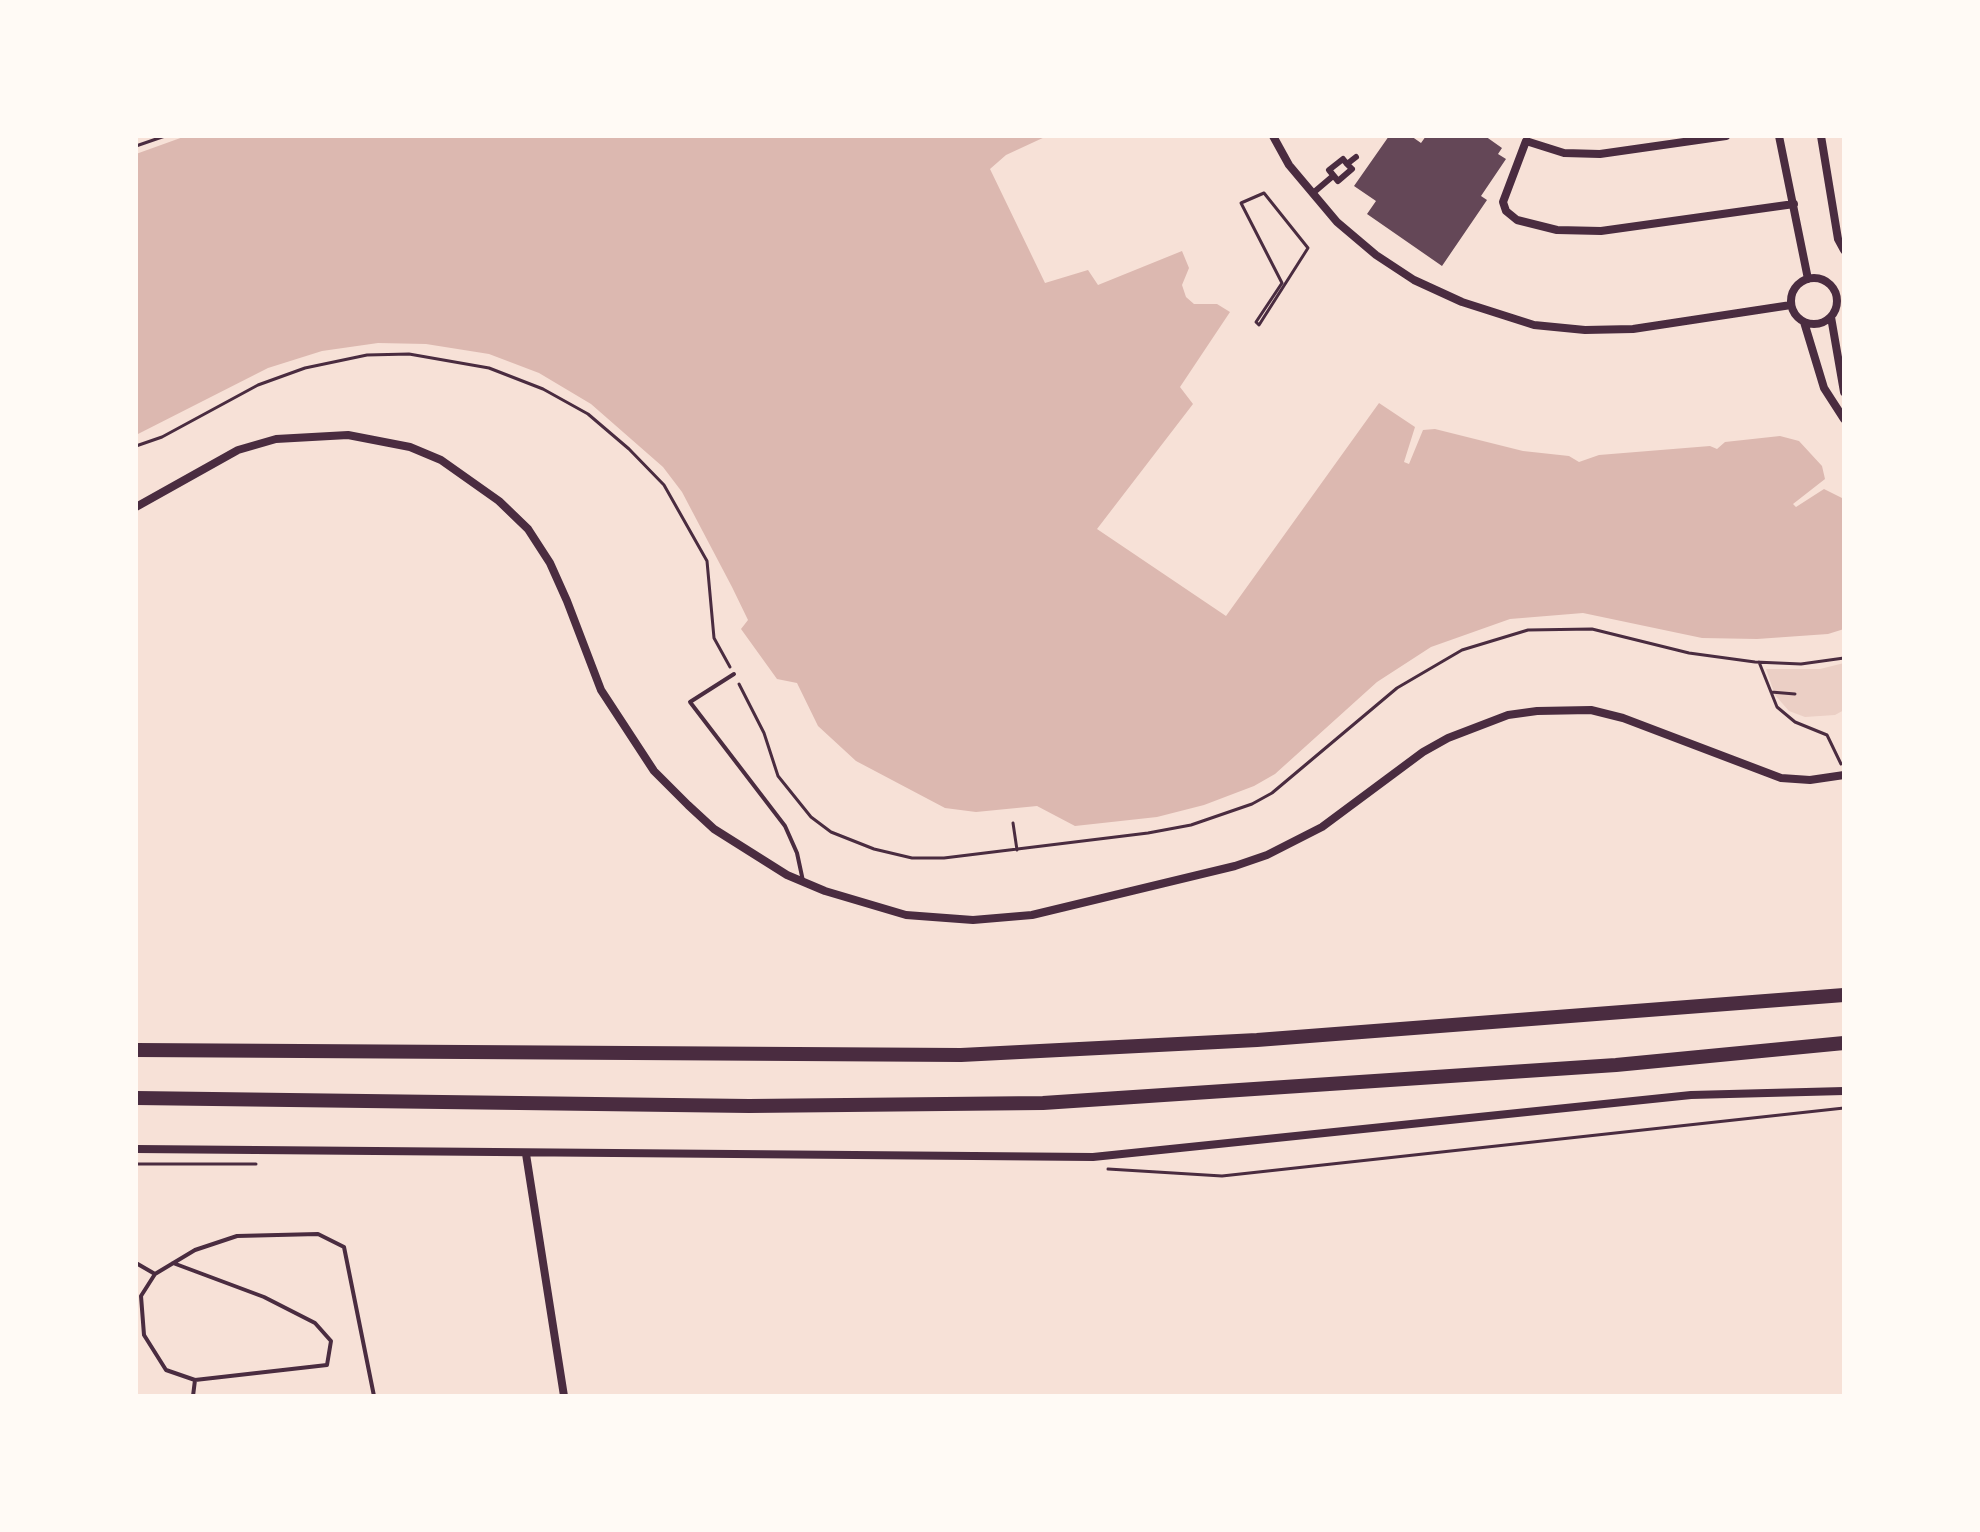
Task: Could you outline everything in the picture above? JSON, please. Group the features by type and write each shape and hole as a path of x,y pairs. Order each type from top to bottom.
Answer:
{"main road":[{"path":"136,1050 961,1055 1257,1040 1844,995"},
{"path":"136,1098 763,1106 1043,1103 1600,1066 1844,1043"}],"street":[{"path":"1273,136 1289,165 1337,222 1376,255 1414,280 1462,302 1534,325 1585,330 1633,329 1791,305"},
{"path":"1726,136 1600,154 1564,153 1526,141 1503,202 1506,211 1517,220 1544,227 1601,231 1794,204"},
{"path":"1779,136 1808,279"},
{"path":"1821,136 1838,239 1844,250"},
{"path":"1347,164 1356,157"},
{"path":"1343,159 1347,164 1352,169 1338,181 1329,170 1343,159"},
{"path":"1313,193 1333,176"},
{"path":"1844,392 1831,317 1837,299 1832,287 1821,279 1808,279 1793,291 1791,305 1804,322 1824,388 1844,419"},
{"path":"1804,322 1818,324 1831,317"},
{"path":"136,507 238,450 276,439 348,435 410,447 441,460 499,501 528,529 550,563 601,690 654,771 714,829 756,858 803,882 871,906 918,916 1002,919 1066,909 1179,882 1267,855 1342,814 1423,752 1448,738 1508,715 1591,710 1623,718 1781,778 1810,780 1844,773"},
{"path":"136,1149 1093,1157 1691,1095 1844,1091"},
{"path":"526,1154 564,1396"}],"lane":[{"path":"734,674 690,702 785,826 797,853 803,882"},
{"path":"173,1263 264,1297 315,1323 331,1341 327,1365 195,1380 166,1370 144,1335 141,1296 155,1274 173,1263 195,1250 237,1236 318,1234 344,1247 374,1396"},
{"path":"136,1263 155,1274"},
{"path":"193,1396 195,1380"}],"path":[{"path":"136,146 165,136"},
{"path":"1264,193 1270,200 1308,248 1259,325 1256,322 1282,283 1241,203 1264,193"},
{"path":"136,446 162,437 258,385 305,368 367,355 409,354 489,368 543,389 588,414 629,449 664,485 707,561 714,638 764,733 778,776 798,803 831,832 874,849 912,858 1017,850 1191,825 1252,804 1272,793 1397,688 1462,650 1528,630 1592,629 1689,653 1759,662 1801,664 1844,658"},
{"path":"1759,662 1785,716 1827,735 1844,773"},
{"path":"1771,692 1795,694"},
{"path":"1013,823 1017,850"}],"shaded area":[{"path":"186,136 1047,136 1006,155 990,169 1045,283 1088,270 1098,285 1182,251 1189,268 1182,285 1186,297 1194,304 1217,304 1230,312 1180,387 1193,404 1097,529 1226,616 1379,403 1415,427 1404,462 1409,464 1423,430 1435,429 1523,451 1569,456 1579,462 1599,455 1710,446 1717,449 1725,442 1780,436 1799,441 1822,466 1825,479 1793,504 1796,507 1824,489 1844,499 1844,629 1828,634 1757,639 1702,638 1583,613 1510,619 1431,647 1377,682 1275,774 1254,786 1204,805 1157,817 1075,826 1037,806 976,812 945,808 856,761 818,726 797,683 777,679 741,629 748,620 682,492 663,467 591,404 539,373 489,354 426,344 378,343 322,351 268,368 136,435 136,154"},
{"path":"1844,663 1844,710 1835,715 1805,717 1789,711 1775,695 1766,669 1820,669"}],"building":[{"path":"1389,136 1411,136 1421,143 1426,136 1485,136 1502,148 1498,154 1506,159 1481,196 1487,200 1442,266 1367,214 1376,201 1354,186"}]}
